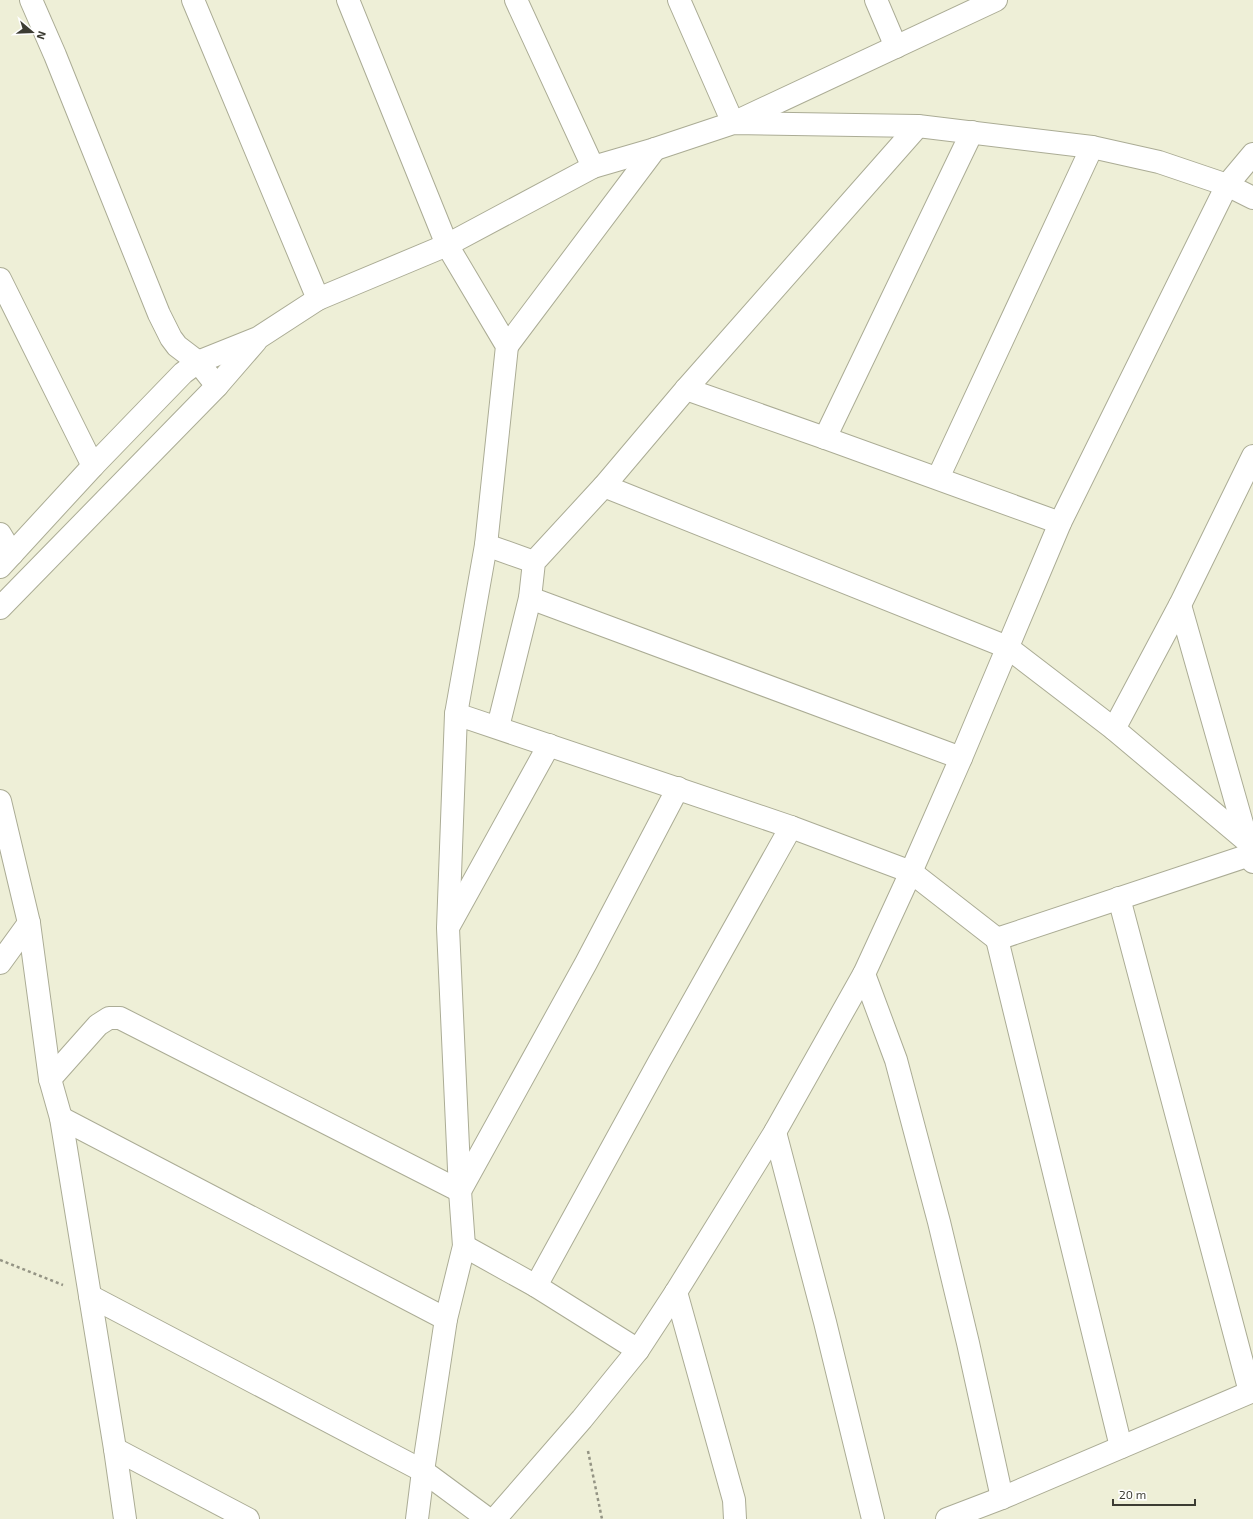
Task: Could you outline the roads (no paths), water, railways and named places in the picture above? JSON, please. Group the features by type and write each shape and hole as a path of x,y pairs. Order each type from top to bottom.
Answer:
{"street":[{"path":"31,0 55,55 159,314 171,338 177,346 198,362 217,386"},
{"path":"193,0 318,299"},
{"path":"348,0 447,245 507,346"},
{"path":"516,0 593,167"},
{"path":"679,0 733,123"},
{"path":"876,0 896,47"},
{"path":"6,560 93,466 183,373 198,362 258,338 318,299 447,245 593,167 655,149 733,123 996,0"},
{"path":"733,123 918,126 1092,147 1159,162 1227,185 1253,198"},
{"path":"498,727 530,598 534,562 604,486 686,389 918,126"},
{"path":"825,438 972,132"},
{"path":"938,478 1092,147"},
{"path":"417,1519 446,1319 464,1246 460,1191 448,928 456,714 486,545 507,346 655,149"},
{"path":"495,1519 582,1419 638,1350 776,1132 864,974 961,758 1060,523 1227,185 1253,154"},
{"path":"0,279 93,466"},
{"path":"0,608 217,386 258,338"},
{"path":"686,389 938,478 1060,523"},
{"path":"1114,729 1180,606 1253,456"},
{"path":"604,486 1007,647 1114,729 1251,853"},
{"path":"0,534 6,560"},
{"path":"486,545 534,562"},
{"path":"530,598 961,758"},
{"path":"1180,606 1251,853"},
{"path":"456,714 791,827 911,872 997,939 1121,1447"},
{"path":"448,928 549,745"},
{"path":"460,1191 586,963 678,788"},
{"path":"0,801 29,923 50,1079 61,1118 125,1519"},
{"path":"536,1286 791,827"},
{"path":"997,939 1251,853"},
{"path":"947,1519 1002,1498 1252,1392 1120,898"},
{"path":"0,963 29,923"},
{"path":"864,974 896,1060 939,1222 970,1350 1002,1498"},
{"path":"50,1079 98,1025 109,1018 120,1018 460,1191"},
{"path":"61,1118 446,1319"},
{"path":"776,1132 823,1314 873,1519"},
{"path":"464,1246 536,1286 638,1350"},
{"path":"676,1292 734,1500 734,1519"},
{"path":"90,1296 423,1471 488,1519"},
{"path":"115,1449 248,1519"}]}
